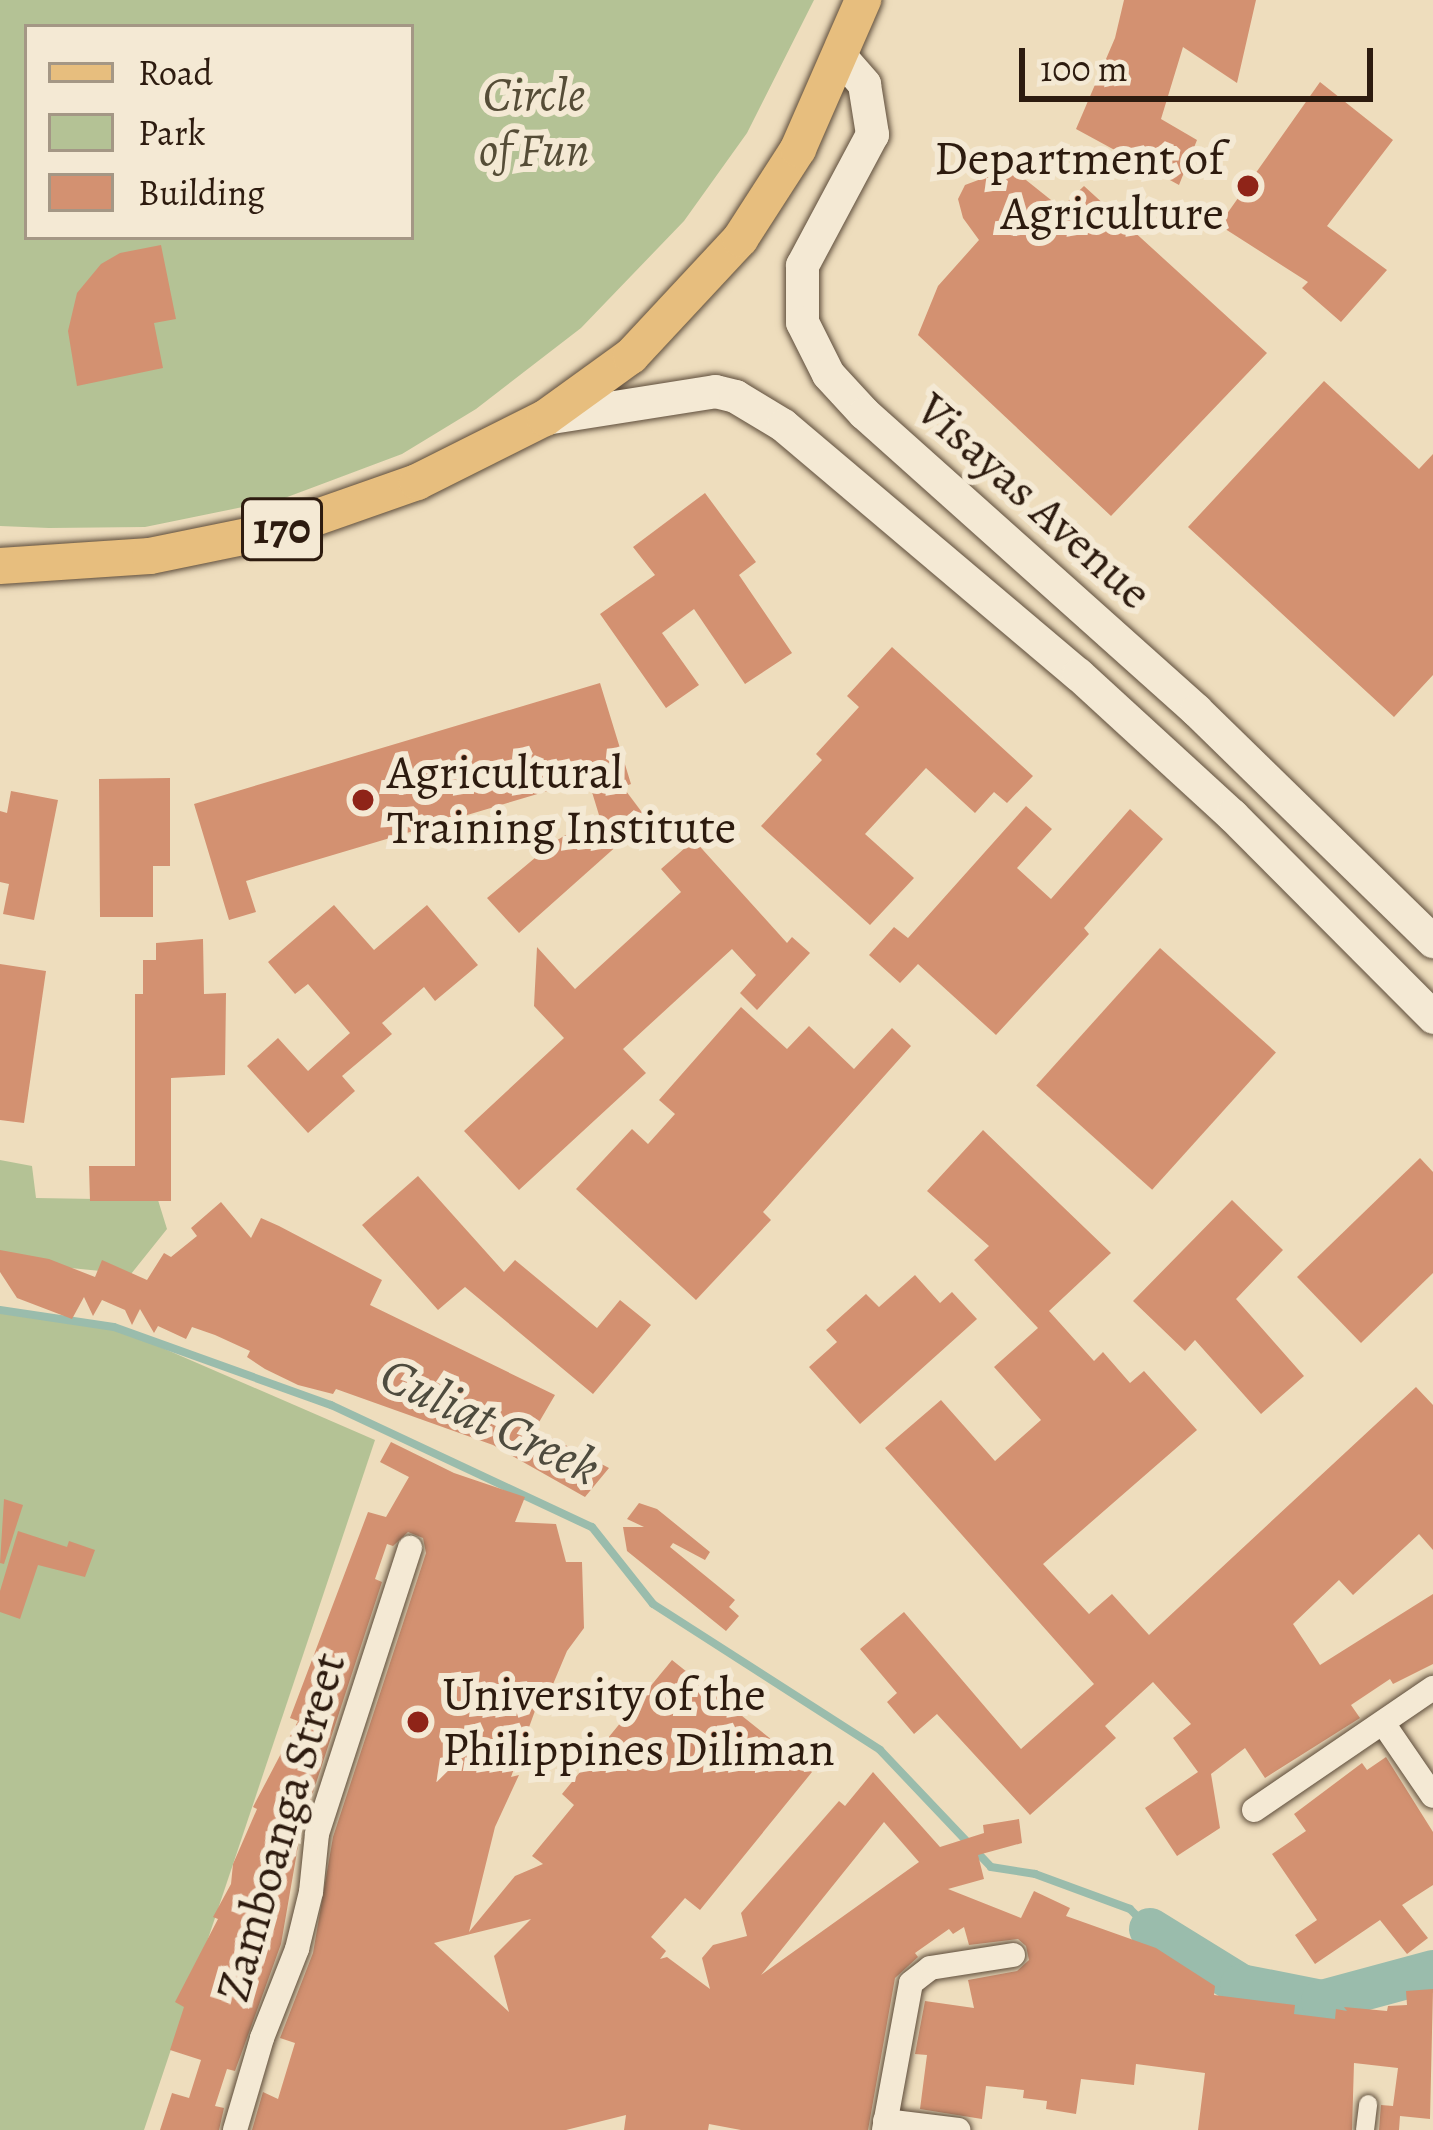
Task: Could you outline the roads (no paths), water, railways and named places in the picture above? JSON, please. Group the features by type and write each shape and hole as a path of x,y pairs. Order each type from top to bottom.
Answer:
{"main road":[{"name":"170","path":"0,566 150,556 286,528 417,482 545,418 631,356 707,280 771,195 863,0"},
{"name":"Visayas Avenue","path":"840,56 864,84 872,134 802,265 799,296 810,347 864,413 1295,803 1433,941"},
{"name":"Visayas Avenue","path":"545,418 681,393 735,396 783,425 1078,674 1246,829 1433,1017"},
{"path":"1046,646 1068,631 1082,608"},
{"path":"1078,674 1094,647 1115,638"}],"street":[{"name":"Zamboanga Street","path":"235,2130 297,1949 311,1892 316,1834 410,1548"},
{"path":"1254,1810 1433,1688"},
{"path":"1383,1723 1433,1796"},
{"path":"958,2130 884,2126 911,1983 930,1968 1013,1955"},
{"path":"1365,2130 1368,2104"}],"waterway":[{"name":"Culiat Creek","path":"0,1310 114,1327 331,1405 592,1527 653,1604 880,1750 991,1867 1035,1874 1130,1909 1150,1929"},
{"name":"Culiat Creek","path":"1150,1929 1241,1985 1322,2001 1433,1971"}],"place":[{"name":"Department of Agriculture","path":"1248,186"},
{"name":"Agricultural Training Institute","path":"363,800"},
{"name":"University of the Philippines Diliman","path":"418,1722"}],"park label":[{"name":"Circle of Fun","path":"534,122"}]}
